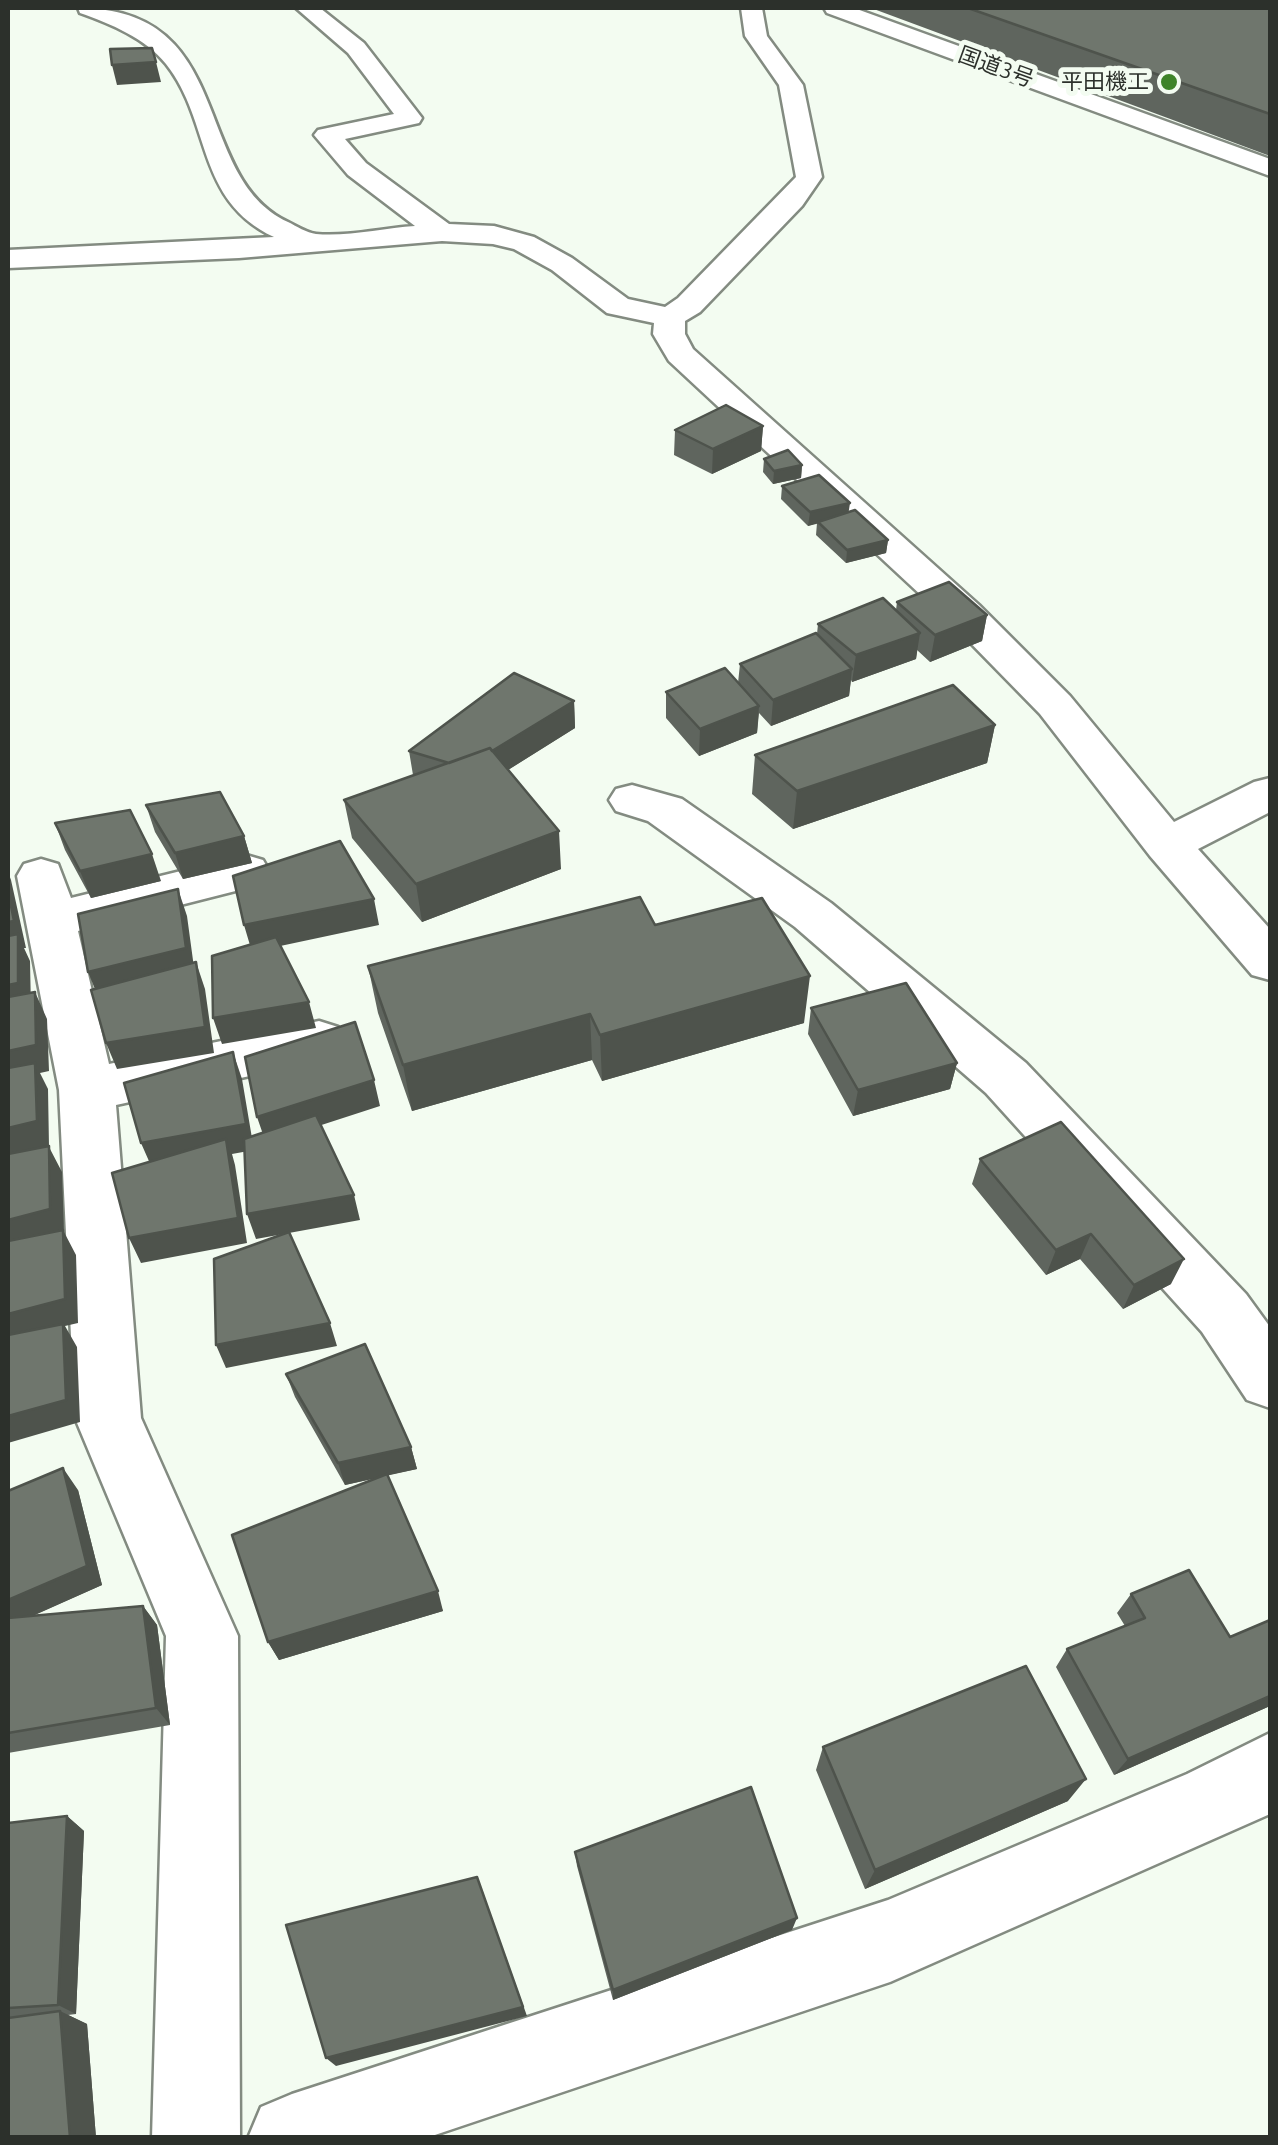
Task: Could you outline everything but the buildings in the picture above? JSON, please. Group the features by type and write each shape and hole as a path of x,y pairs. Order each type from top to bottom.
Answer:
{"main road":[{"path":"88,8 160,44 181,67 211,145 231,184 257,216 306,242"},
{"path":"308,8 356,48 410,118 327,135 357,169 442,232"},
{"path":"8,259 239,249 442,232 494,235 524,243 562,264 618,306 670,317 689,305 792,200 809,177 790,85 756,36 752,8"},
{"name":"国道3号","path":"835,8 1270,168"},
{"path":"670,317 669,334 680,354 966,614 1054,705 1270,962"},
{"path":"1168,845 1270,793"},
{"path":"632,800 665,810 814,915 1006,1078 1224,1314 1270,1379"},
{"path":"196,2138 202,1636 108,1418 87,1090 46,898 246,872"},
{"path":"87,1090 334,1038"},
{"path":"292,2138 890,1940 1215,1802 1270,1772"}],"place":[{"name":"平田機工","path":"1169,82"}]}
